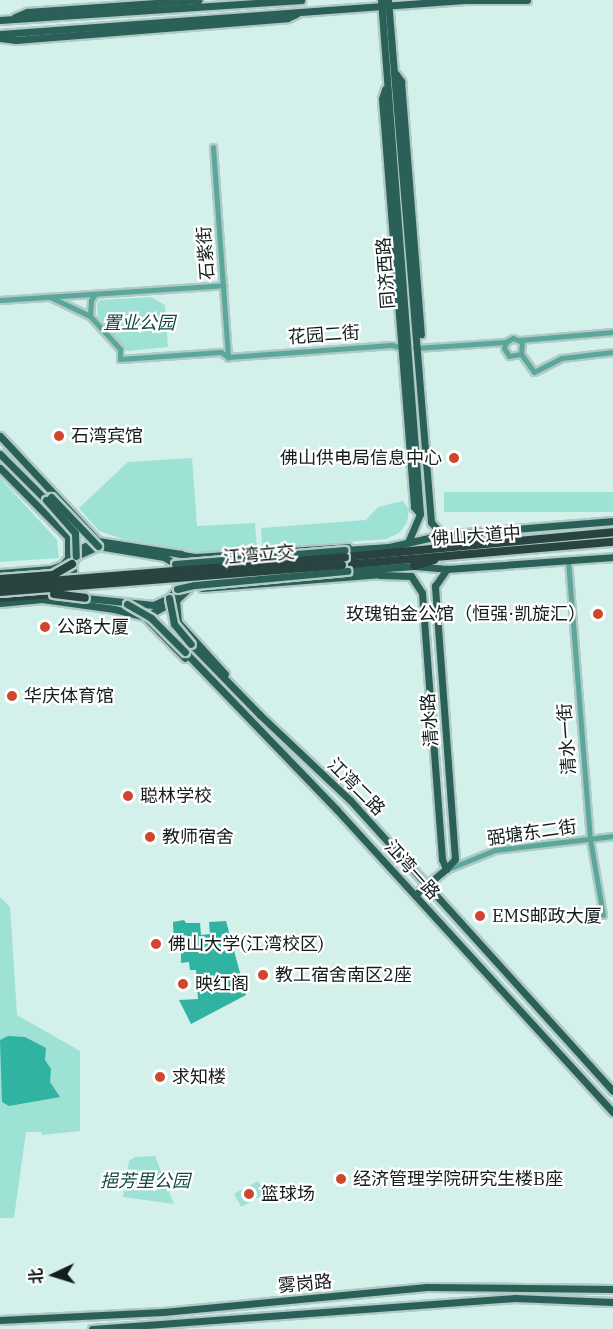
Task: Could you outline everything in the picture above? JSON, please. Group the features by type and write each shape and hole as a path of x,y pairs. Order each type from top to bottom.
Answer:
{"highway":[{"name":"佛山大道中","path":"345,561 480,543 613,532"},
{"path":"442,535 480,543"},
{"name":"佛山大道中","path":"345,561 613,542"},
{"path":"414,566 448,555"},
{"path":"0,579 50,572 72,559"},
{"path":"0,585 345,561"},
{"name":"江湾立交","path":"0,592 345,561"},
{"path":"50,572 60,583 60,590 53,597"},
{"path":"0,598 85,598"}],"main road":[{"path":"4,20 27,12 199,0"},
{"path":"4,20 299,0"},
{"path":"0,33 300,13 385,4 527,0"},
{"name":"同济西路","path":"385,4 395,72 419,348 430,515 431,522 442,535"},
{"name":"同济西路","path":"385,4 387,84 404,348 420,514 408,542"},
{"path":"0,38 15,40 287,18 300,13"},
{"path":"387,84 382,99 404,348"},
{"path":"394,177 389,192 396,208"},
{"path":"419,348 434,507 430,515"},
{"path":"428,430 424,440 429,448"},
{"path":"0,436 98,544"},
{"path":"0,442 75,533 72,559"},
{"path":"1,455 1,469 68,537 75,582 85,598 153,605 173,599"},
{"path":"1,455 98,544 164,557 174,564 179,575 173,599 178,622 260,715"},
{"path":"1,469 18,472"},
{"path":"174,564 339,546 360,549 442,535 613,521"},
{"path":"0,573 50,572 98,544 182,555 195,560 345,561 447,569 613,557"},
{"path":"177,590 345,561 360,549"},
{"path":"182,555 188,559 194,587"},
{"path":"194,587 189,572 195,560"},
{"path":"62,565 63,591 70,602"},
{"path":"380,575 399,567"},
{"name":"清水路","path":"446,869 455,859 435,586 447,569"},
{"path":"145,617 194,587 380,575 411,576 422,593 442,859 446,869"},
{"path":"0,603 53,597 145,617 221,696 246,717"},
{"name":"江湾二路","path":"173,599 174,624 191,644 260,715 350,800 613,1091"},
{"name":"江湾一路","path":"127,604 151,618 185,652 415,895 613,1112"},
{"path":"426,656 440,655"},
{"path":"430,714 444,713"},
{"path":"436,781 449,780"},
{"name":"弼塘东二街","path":"415,895 446,869"},
{"name":"雾岗路","path":"0,1320 163,1312 427,1287 613,1289"},
{"name":"雾岗路","path":"92,1329 516,1298 613,1302"}],"street":[{"path":"74,0 75,8"},
{"name":"石紫街","path":"213,147 228,357"},
{"path":"0,300 223,285"},
{"path":"49,296 90,316 91,300 95,294"},
{"path":"73,308 75,295"},
{"name":"花园二街","path":"90,316 120,349 120,359 221,352 228,357 392,345 419,348 506,342"},
{"path":"521,354 509,356 504,348 506,342 513,338 520,340 613,332"},
{"path":"520,340 523,348 521,354"},
{"path":"521,354 534,372 562,358 613,352"},
{"name":"清水一街","path":"568,560 590,839 603,915"},
{"name":"弼塘东二街","path":"446,869 495,850 613,836"}],"green space":[{"name":"置业公园","path":"151,297 165,305 168,347 127,351 98,316 97,304 100,300"},
{"path":"192,458 197,526 255,523 257,549 200,552 123,539 99,531 79,508 128,462"},
{"path":"0,478 57,540 59,558 0,562"},
{"path":"444,492 613,492 613,512 444,512"},
{"path":"403,501 409,509 407,523 399,533 386,539 262,548 261,528 366,520 378,507"},
{"path":"0,897 10,907 17,1015 80,1051 80,1131 42,1135 41,1132 26,1132 14,1218 0,1218"},
{"name":"挹芳里公园","path":"155,1156 174,1204 123,1197 129,1161 135,1157"},
{"name":"篮球场","path":"258,1181 265,1194 241,1207 234,1194"}],"shaded area":[{"path":"184,920 186,923 200,923 201,935 210,934 209,922 226,921 246,995 191,1024 179,1000 198,999 196,970 190,970 189,962 181,963 181,947 174,947 173,922"},
{"path":"8,1036 25,1037 46,1048 45,1060 51,1069 50,1082 60,1097 9,1106 2,1102 0,1040"}],"place":[{"name":"石湾宾馆","path":"59,436"},
{"name":"佛山供电局信息中心","path":"454,458"},
{"name":"玫瑰铂金公馆（恒强·凯旋汇）","path":"598,614"},
{"name":"公路大厦","path":"45,627"},
{"name":"华庆体育馆","path":"12,696"},
{"name":"聪林学校","path":"128,796"},
{"name":"教师宿舍","path":"150,837"},
{"name":"EMS邮政大厦","path":"480,916"},
{"name":"佛山大学(江湾校区)","path":"156,944"},
{"name":"教工宿舍南区2座","path":"263,975"},
{"name":"映红阁","path":"183,984"},
{"name":"求知楼","path":"160,1077"},
{"name":"经济管理学院研究生楼B座","path":"341,1179"},
{"name":"篮球场","path":"249,1194"}]}
